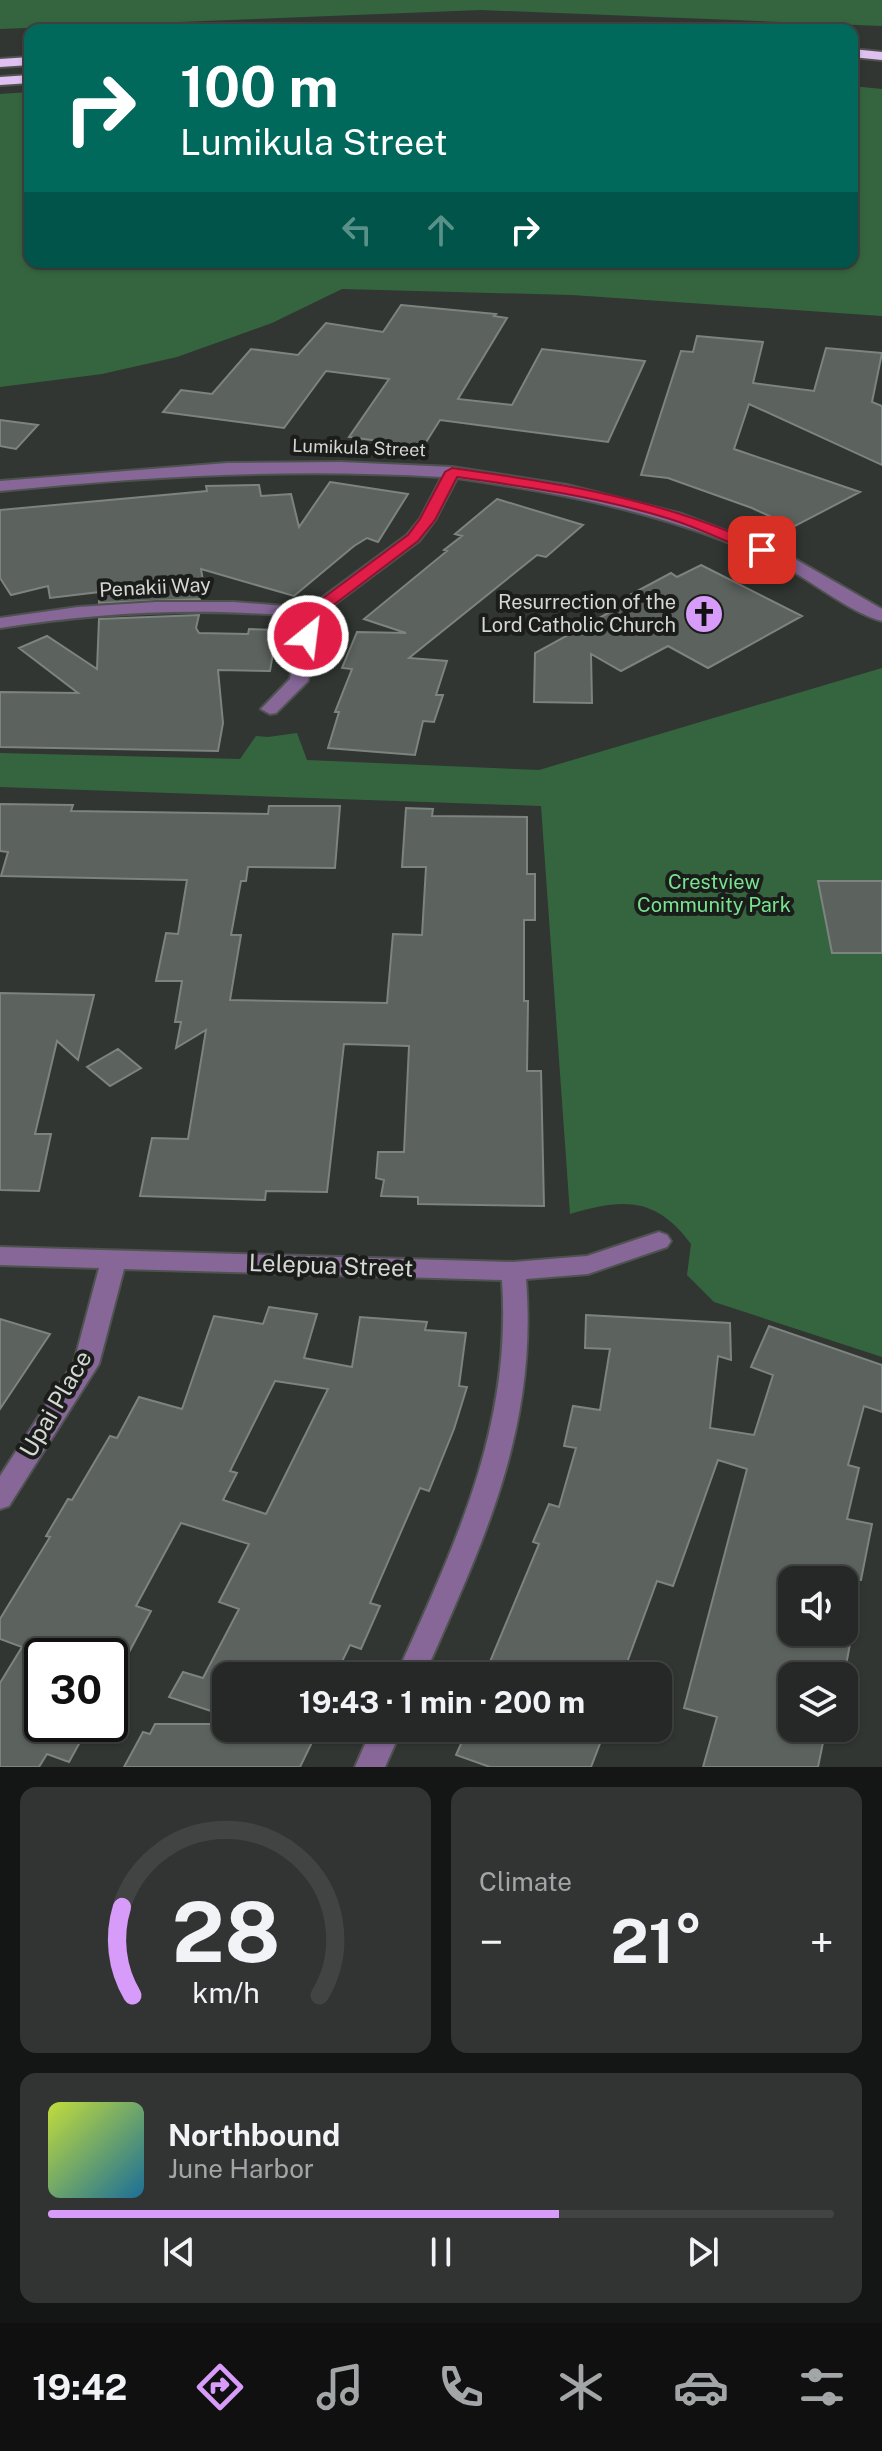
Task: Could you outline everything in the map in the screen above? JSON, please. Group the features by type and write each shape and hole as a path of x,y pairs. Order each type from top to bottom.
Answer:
{"highway":[{"path":"858,54 882,56"},
{"path":"0,63 24,61"},
{"path":"858,68 882,70"},
{"path":"0,81 24,79"}],"street":[{"name":"Lumikula Street","path":"0,486 138,473 294,465 392,466 552,486 679,517 805,571 882,616"},
{"path":"270,709 299,681 312,613 413,538 427,520 452,472"},
{"name":"Penakii Way","path":"0,623 40,616 184,605 242,605 312,613"},
{"name":"Lelepua Street","path":"0,1256 513,1271 588,1265 659,1241"},
{"name":"Upai Place","path":"0,1498 86,1364 106,1298 113,1260"},
{"path":"416,1662 480,1515 513,1403 519,1309 513,1271"},
{"path":"370,1767 381,1742"}],"green space":[{"path":"0,0 882,0 882,26 481,10 127,24 24,24 24,28 0,29"},
{"path":"858,87 882,89 882,316 572,295 342,289 272,323 177,357 102,374 0,387 0,94 24,92 24,268 858,268"},
{"name":"Crestview Community Park","path":"882,668 882,1357 714,1302 687,1275 691,1244 665,1217 652,1210 623,1204 570,1214 541,806 0,787 0,753 240,759 256,736 297,733 307,760 539,770"}],"building":[{"path":"401,305 496,314 494,316 507,318 458,399 512,405 542,349 645,361 608,442 440,420 423,447 349,437 389,379 326,371 284,428 163,412 181,390 212,394 251,349 298,355 326,323 383,332"},
{"path":"697,336 763,342 753,383 814,391 826,348 882,353 872,402 882,406 882,465 749,404 734,449 860,492 793,527 752,508 668,478 641,475 681,351 693,352"},
{"path":"0,420 38,425 16,449 0,446"},
{"path":"330,482 408,494 378,542 367,538 354,546 294,596 201,569 204,587 200,587 200,599 99,603 100,592 50,598 48,586 11,595 0,578 0,510 207,491 206,486 259,485 261,496 291,494 299,527"},
{"path":"497,499 583,525 546,557 537,555 409,658 447,661 436,695 443,695 434,722 423,721 415,755 328,748 339,712 335,712 352,669 342,668 357,632 406,633 364,619 447,551 444,550 462,536 455,534"},
{"name":"Resurrection of the Lord Catholic Church","path":"701,565 802,616 708,668 668,646 621,671 591,654 592,703 534,702 535,653 632,600 626,597 671,573 677,577"},
{"path":"199,615 196,628 199,633 248,634 249,629 277,630 270,671 218,670 223,723 218,751 0,747 0,692 78,693 19,648 47,636 97,669 99,619"},
{"path":"0,804 73,805 71,811 268,814 269,806 340,806 335,868 248,867 246,881 241,881 231,935 241,935 230,1000 387,1003 393,934 422,935 426,867 402,867 406,808 433,809 432,816 527,817 527,874 535,874 535,920 524,920 527,1071 541,1071 544,1206 418,1204 418,1197 381,1196 384,1180 376,1178 378,1152 404,1152 409,1046 344,1044 327,1192 266,1191 265,1200 140,1196 152,1138 188,1139 206,1030 176,1048 181,1022 175,1022 182,981 156,981 166,933 178,934 187,880 1,876 8,852 0,851"},
{"path":"818,881 882,881 882,953 832,953"},
{"path":"0,993 94,995 78,1060 57,1041 35,1134 51,1134 39,1191 0,1190"},
{"path":"118,1049 141,1068 110,1086 87,1067"},
{"path":"269,1307 317,1314 304,1358 352,1367 360,1317 427,1322 425,1330 466,1333 459,1386 467,1387 454,1429 429,1491 420,1488 370,1603 380,1606 361,1649 350,1645 342,1662 212,1662 212,1711 169,1697 183,1672 203,1678 239,1609 219,1602 249,1544 181,1523 136,1606 151,1611 128,1654 128,1638 24,1638 24,1742 80,1742 69,1762 47,1754 39,1767 0,1767 0,1683 22,1647 0,1639 0,1619 50,1537 46,1536 68,1499 72,1500 110,1436 117,1438 139,1397 182,1409 214,1316 263,1324","holes":["275,1381 328,1389 266,1514 223,1500 237,1473 230,1471"]},
{"path":"586,1315 730,1323 731,1360 718,1356 710,1428 754,1435 773,1375 751,1367 769,1326 882,1365 882,1412 864,1406 848,1465 859,1468 847,1519 872,1524 861,1580 858,1580 858,1566 778,1566 778,1646 850,1646 847,1662 778,1662 778,1742 823,1742 818,1767 703,1767 717,1717 684,1708 747,1469 718,1460 673,1586 657,1581 627,1662 490,1662 539,1544 533,1542 549,1504 559,1507 576,1448 564,1446 573,1406 600,1410 610,1349 585,1348"},
{"path":"0,1319 50,1334 0,1409"},
{"path":"155,1724 212,1724 212,1742 312,1742 300,1767 124,1767 143,1732 150,1734"},
{"path":"462,1742 601,1742 591,1767 490,1767 456,1755"}],"place":[{"name":"Resurrection of the Lord Catholic Church","path":"704,614"}],"route":[{"path":"308,636 312,613 413,538 427,520 452,472 552,486 638,505 679,517 762,550"}]}
